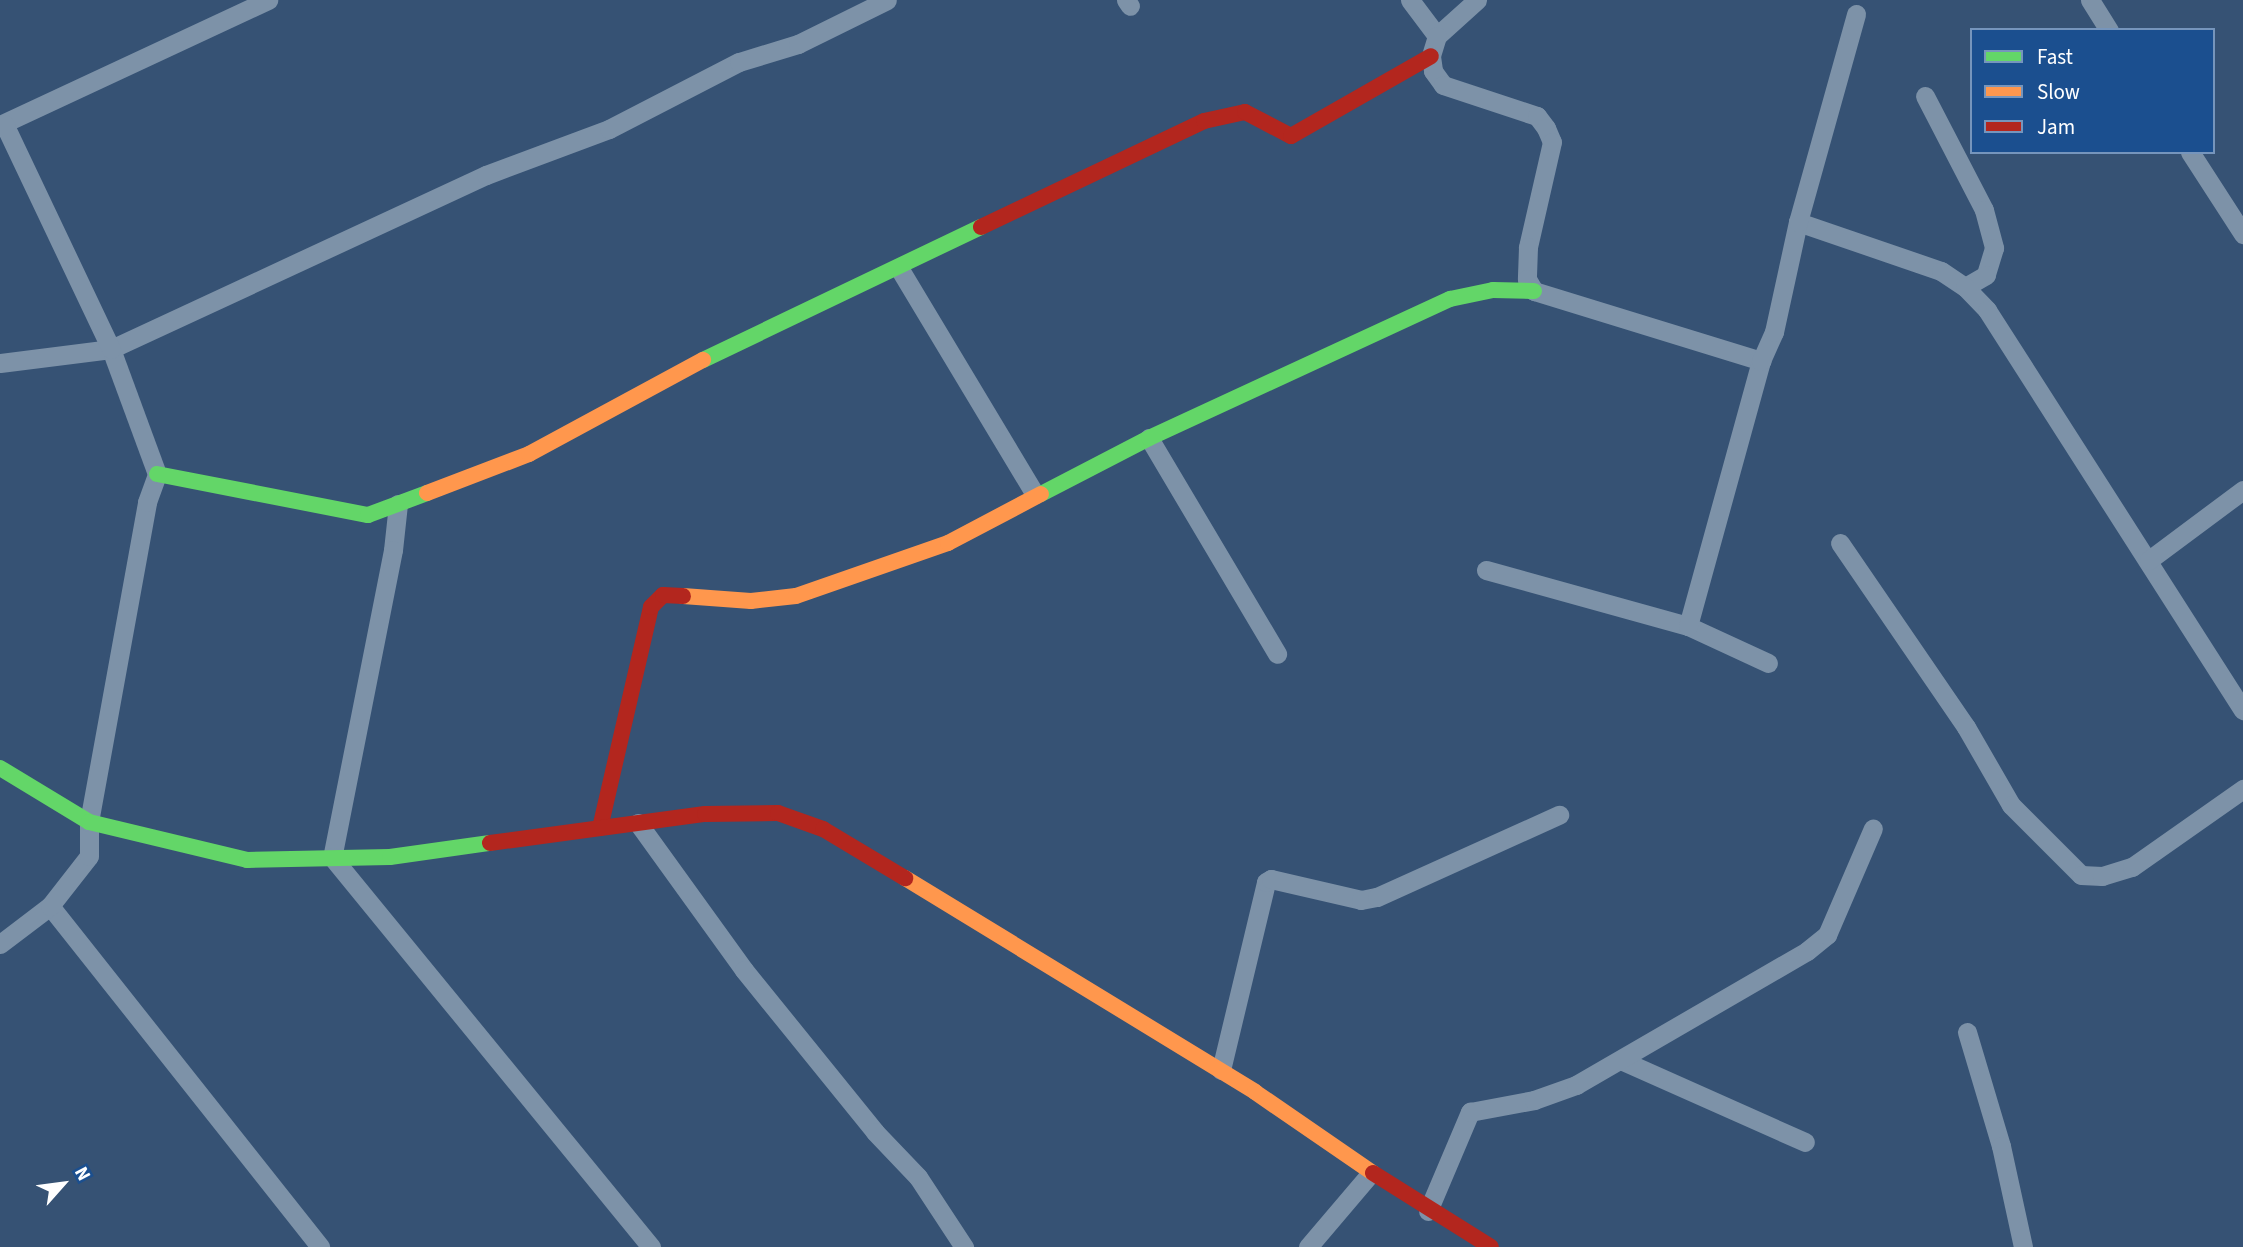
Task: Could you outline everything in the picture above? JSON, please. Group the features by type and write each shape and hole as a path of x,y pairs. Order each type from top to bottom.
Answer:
{"street":[{"path":"0,944 50,906 89,856 89,822 146,502 157,474 111,349 2,124 268,0"},
{"path":"0,363 111,349 486,175 609,129 739,62 798,44 887,0"},
{"path":"1410,0 1437,36"},
{"path":"1477,0 1437,36 1431,56 1443,85 1537,116 1546,128 1552,142 1528,247 1527,279 1534,291"},
{"path":"2090,0 2108,28"},
{"path":"1688,626 1761,361 1774,332 1798,222 1856,14"},
{"path":"157,474 351,514 368,515 528,454 715,353 1204,121 1245,113 1291,136 1431,56"},
{"path":"1413,68 1438,78"},
{"path":"1925,96 1984,211 1994,248 1986,275 1965,287"},
{"path":"2191,154 2243,234"},
{"path":"1798,222 1941,271 1965,287 1987,310 2243,710"},
{"path":"899,268 1035,494"},
{"path":"600,828 655,600 663,595 751,601 796,596 948,543 1035,494 1149,438 1450,299 1493,290 1534,291 1761,361"},
{"path":"1149,438 1277,654"},
{"path":"2149,560 2243,490"},
{"path":"332,857 393,550 398,504"},
{"path":"1840,543 1966,726 2011,805 2081,875 2102,876 2132,867 2243,789"},
{"path":"1486,569 1688,626 1768,663"},
{"path":"0,768 89,822 247,860 390,857 705,814 778,813 823,830 1221,1070 1370,1174 1491,1247"},
{"path":"1221,1070 1266,882 1271,879 1361,900 1377,897 1559,815"},
{"path":"638,823 744,970 875,1132 918,1177 964,1247"},
{"path":"1428,1211 1470,1112 1554,1093 1623,1061 1828,935 1873,828"},
{"path":"332,857 651,1247"},
{"path":"50,906 320,1247"},
{"path":"1967,1032 2001,1146 2023,1247"},
{"path":"1623,1061 1805,1142"},
{"path":"1308,1247 1370,1174"}],"traffic: fast":[{"path":"703,360 981,227"},
{"path":"1041,494 1149,438 1450,299 1493,290 1534,291"},
{"path":"157,474 368,515 427,493"},
{"path":"0,768 89,822 247,860 390,857 490,843"}],"traffic: slow":[{"path":"427,493 529,454 703,360"},
{"path":"683,596 751,601 796,596 948,543 1041,494"},
{"path":"905,878 1255,1092 1373,1173"}],"traffic: jam":[{"path":"981,227 1204,121 1245,112 1291,136 1431,56"},
{"path":"600,828 651,607 663,595 683,596"},
{"path":"490,843 705,814 778,813 823,829 905,878"},
{"path":"1373,1173 1491,1247"}]}
